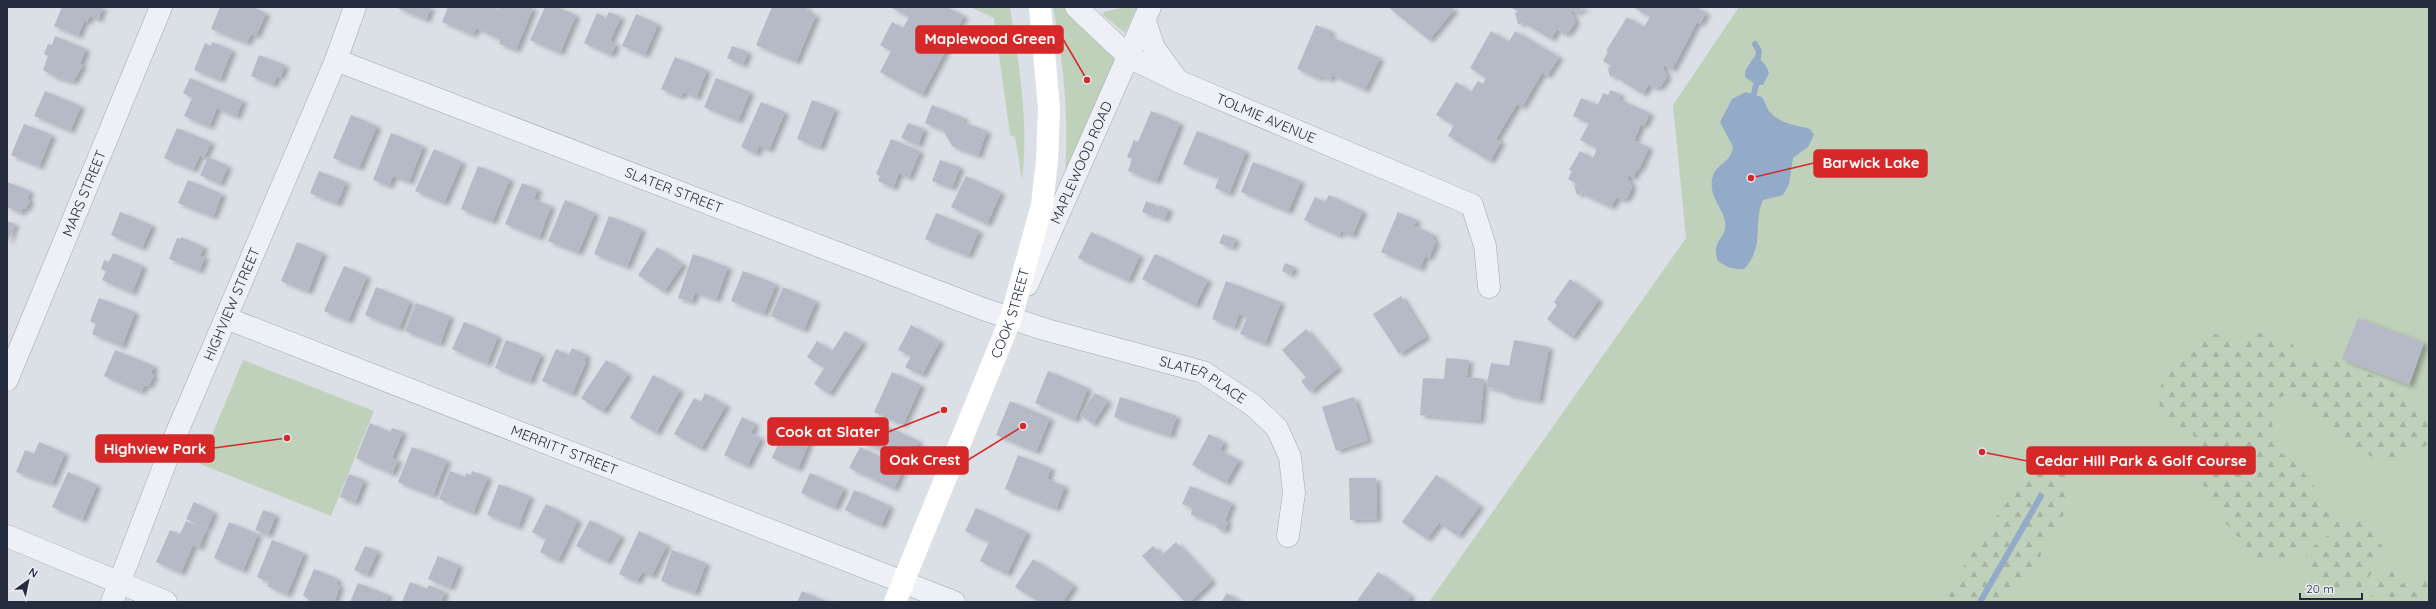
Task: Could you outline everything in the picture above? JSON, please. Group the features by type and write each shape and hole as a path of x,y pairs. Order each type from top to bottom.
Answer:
{"main road":[{"name":"COOK STREET","path":"895,602 1011,318 1042,206 1047,162 1049,109 1040,7"}],"street":[{"name":"MARS STREET","path":"7,380 161,7"},
{"name":"HIGHVIEW STREET","path":"116,592 176,432 336,60 355,7"},
{"name":"TOLMIE AVENUE","path":"1076,7 1129,57 1178,81 1472,205 1485,246 1489,288"},
{"name":"MAPLEWOOD ROAD","path":"1011,318 1147,14"},
{"path":"1147,14 1154,48 1178,81"},
{"name":"SLATER STREET","path":"336,60 968,304 1011,318"},
{"name":"MERRITT STREET","path":"226,318 954,602"},
{"name":"SLATER PLACE","path":"1011,318 1203,372 1254,406 1277,428 1290,457 1294,493 1288,536"},
{"path":"7,536 116,592 166,602"}],"green space":[{"path":"970,7 1010,7 1020,72 1024,115 1024,158 1022,180 1015,137 1010,135 994,18"},
{"path":"1053,7 1067,7 1118,56 1065,176 1065,92"},
{"path":"1125,7 1137,7 1125,33 1103,15 1104,12"},
{"path":"1739,7 2429,7 2429,602 1429,602 1686,238 1673,105"},
{"path":"2202,332 2238,337 2264,332 2290,340 2302,361 2335,359 2408,391 2421,412 2429,414 2429,444 2391,464 2343,445 2286,394 2274,402 2272,424 2279,452 2296,462 2335,515 2289,562 2257,559 2223,520 2201,481 2204,459 2191,430 2160,421 2159,389 2177,356"},
{"path":"243,360 374,411 331,516 200,464"},
{"path":"2066,468 2069,505 2031,573 2008,602 1929,602 1938,591 1956,586 1968,555 2031,470"},
{"path":"2361,515 2386,552 2362,587 2328,589 2307,576 2306,552 2327,536 2339,519"},
{"path":"2392,571 2399,585 2408,581 2429,581 2429,602 2370,602 2375,583"}],"water":[{"path":"1754,57 1764,63 1769,73 1763,85 1756,85 1745,77 1745,71"},
{"path":"1746,92 1762,97 1769,111 1778,119 1810,129 1814,135 1808,147 1793,158 1789,184 1783,195 1763,200 1758,218 1757,243 1755,252 1744,269 1736,269 1730,268 1717,260 1716,248 1725,229 1725,222 1712,191 1712,184 1713,176 1717,168 1729,157 1733,147 1720,122 1732,99"}],"building":[{"path":"62,7 103,7 98,20 90,16 87,22 84,21 78,36 54,26"},
{"path":"220,7 252,7 266,13 256,36 251,34 247,43 211,29"},
{"path":"395,7 431,7 426,20"},
{"path":"448,7 493,7 498,9 498,7 533,8 516,50 499,44 501,40 476,28 473,35 442,22"},
{"path":"545,7 557,7 576,15 560,53 530,40"},
{"path":"772,7 808,7 806,11 816,15 796,62 756,45"},
{"path":"890,7 947,7 964,16 922,95 880,72 891,51 880,45 892,22 903,28 909,17"},
{"path":"1388,7 1451,7 1454,10 1429,40"},
{"path":"1510,7 1585,7 1584,10 1582,8 1578,13 1572,10 1570,13 1573,15 1575,23 1569,32 1564,34 1557,29 1551,39 1524,23 1518,24 1515,13 1519,12"},
{"path":"1633,7 1697,7 1706,13 1700,24 1697,22 1672,70 1664,65 1663,67 1667,77 1661,86 1654,88 1649,84 1643,94 1617,78 1618,75 1610,77 1608,68 1612,66 1603,61 1608,52 1606,51 1627,17 1644,27 1650,17"},
{"path":"609,12 621,17 610,41 616,44 611,55 584,43 597,13 606,18"},
{"path":"636,14 658,24 645,55 622,46"},
{"path":"1316,25 1331,31 1329,36 1380,58 1365,90 1332,75 1330,80 1320,76 1319,79 1297,69"},
{"path":"1491,31 1509,42 1515,31 1559,57 1547,76 1542,73 1522,107 1517,104 1496,139 1501,142 1490,161 1448,136 1454,125 1436,115 1456,82 1471,92 1478,81 1483,84 1486,78 1470,68"},
{"path":"55,36 86,49 80,64 83,65 73,82 55,77 43,70 48,56 44,54 48,44 52,45"},
{"path":"212,42 232,50 220,80 194,70 205,43 211,46"},
{"path":"732,46 748,52 743,65 727,58"},
{"path":"259,55 285,65 280,78 277,76 273,85 251,76"},
{"path":"675,57 707,70 696,98 684,92 680,97 661,89"},
{"path":"190,78 243,101 236,117 217,108 209,127 184,116 192,98 183,93"},
{"path":"716,78 750,92 738,121 704,107"},
{"path":"1611,90 1621,95 1618,99 1650,113 1644,126 1641,124 1634,141 1649,147 1639,170 1637,169 1633,178 1629,175 1627,180 1630,181 1632,188 1627,198 1621,200 1617,197 1611,207 1584,195 1585,192 1577,195 1574,185 1578,185 1568,179 1572,171 1569,170 1580,151 1593,158 1597,148 1580,140 1589,123 1573,116 1581,98 1598,105 1603,93 1608,95"},
{"path":"45,91 81,106 70,131 34,116"},
{"path":"812,100 835,109 820,148 797,139"},
{"path":"761,102 785,112 769,150 759,146 756,154 741,147"},
{"path":"932,105 964,118 963,122 987,131 978,156 952,146 943,130 925,123"},
{"path":"1151,111 1180,123 1156,182 1128,171 1132,159 1127,157 1134,140 1138,142"},
{"path":"351,115 377,126 359,168 333,158"},
{"path":"908,123 924,129 918,145 901,138"},
{"path":"24,124 52,135 39,167 11,155"},
{"path":"177,128 211,142 204,158 200,155 193,170 164,158"},
{"path":"1197,131 1246,151 1229,194 1215,188 1219,178 1183,164"},
{"path":"391,133 423,146 409,182 393,176 389,186 373,180"},
{"path":"891,139 920,151 909,178 899,173 893,188 878,181 880,176 876,174"},
{"path":"434,149 462,162 444,203 415,191"},
{"path":"208,157 228,166 220,184 200,175"},
{"path":"940,160 960,167 952,188 932,181"},
{"path":"1253,162 1301,181 1288,212 1241,192"},
{"path":"478,166 510,179 492,222 461,209"},
{"path":"319,171 346,182 337,204 310,193"},
{"path":"966,176 1001,192 987,224 951,207"},
{"path":"188,180 222,194 213,217 178,203"},
{"path":"7,182 30,191 27,199 30,200 26,209 23,208 21,213 7,207"},
{"path":"522,183 538,189 534,199 551,206 539,238 505,224"},
{"path":"1329,195 1363,211 1352,236 1341,231 1339,236 1304,220 1315,197 1325,202"},
{"path":"565,200 595,213 578,253 548,241"},
{"path":"1146,201 1158,206 1153,216 1142,212"},
{"path":"1159,205 1169,209 1164,220 1155,216"},
{"path":"120,212 152,225 142,248 111,235"},
{"path":"1398,212 1417,220 1414,226 1434,235 1432,239 1436,241 1429,258 1425,256 1420,269 1381,252"},
{"path":"936,213 979,231 968,256 925,239"},
{"path":"609,216 642,229 627,267 594,254"},
{"path":"7,221 15,224 7,243"},
{"path":"1091,232 1140,255 1128,281 1078,258"},
{"path":"1223,234 1236,239 1232,248 1219,243"},
{"path":"181,237 204,247 200,256 205,257 199,271 169,259 177,238 181,239"},
{"path":"297,242 323,253 308,292 281,281"},
{"path":"657,247 683,264 664,292 638,275"},
{"path":"113,253 143,266 132,293 102,280 106,271 101,269 104,260 109,262"},
{"path":"693,254 728,267 716,300 695,292 692,302 678,298"},
{"path":"1155,254 1208,280 1195,306 1142,279"},
{"path":"1285,263 1294,267 1291,275 1282,271"},
{"path":"344,266 367,276 348,321 324,311"},
{"path":"743,271 776,284 764,314 731,301"},
{"path":"1570,279 1599,300 1572,338 1547,319 1557,305 1554,302"},
{"path":"1226,281 1281,302 1265,344 1240,334 1247,317 1239,314 1234,328 1212,319"},
{"path":"376,287 410,301 399,329 365,315"},
{"path":"783,287 816,301 804,330 771,316"},
{"path":"1401,296 1426,337 1399,354 1373,314"},
{"path":"99,298 135,312 122,346 92,334 96,324 90,321"},
{"path":"416,303 450,316 440,344 405,331"},
{"path":"2358,318 2424,343 2409,385 2342,359"},
{"path":"464,322 498,336 487,364 452,349"},
{"path":"911,325 940,341 922,375 905,367 911,356 898,350"},
{"path":"1306,329 1338,368 1310,392 1301,381 1306,377 1282,350"},
{"path":"845,331 863,342 829,394 814,384 824,368 807,357 817,341 832,351"},
{"path":"506,340 541,354 530,382 495,368"},
{"path":"1514,340 1549,347 1539,401 1505,394 1505,391 1486,387 1491,363 1509,366"},
{"path":"572,348 587,355 584,361 586,362 572,394 542,381 556,349 569,355"},
{"path":"115,350 154,366 151,373 154,375 149,386 145,385 141,392 104,376"},
{"path":"1446,358 1469,360 1467,377 1484,379 1480,421 1420,415 1423,378 1444,379"},
{"path":"606,360 628,374 603,412 581,398"},
{"path":"1048,371 1088,388 1075,420 1035,403"},
{"path":"892,372 921,385 903,425 874,412"},
{"path":"653,375 680,390 656,433 630,418"},
{"path":"705,393 726,405 701,449 674,434 694,398 701,402"},
{"path":"1095,393 1108,401 1093,424 1080,415"},
{"path":"1120,397 1177,416 1170,436 1114,417"},
{"path":"1354,397 1368,440 1336,451 1322,407"},
{"path":"1010,401 1050,418 1036,452 996,435"},
{"path":"742,417 755,424 751,433 761,438 747,466 724,455"},
{"path":"873,420 919,441 909,463 863,442"},
{"path":"370,423 390,432 392,428 403,432 392,458 398,460 392,474 356,458"},
{"path":"784,430 810,440 798,469 772,458"},
{"path":"1209,434 1224,442 1220,450 1239,460 1226,483 1192,465"},
{"path":"39,442 65,453 52,484 16,472 25,450 34,454"},
{"path":"412,447 447,460 433,496 398,482"},
{"path":"860,447 904,467 894,489 849,468"},
{"path":"1018,455 1051,468 1047,479 1065,486 1056,509 1005,489"},
{"path":"450,471 465,477 466,473 471,475 472,471 488,477 473,513 439,499"},
{"path":"68,472 97,485 82,520 52,507"},
{"path":"810,473 844,488 835,508 801,493"},
{"path":"349,474 364,480 355,503 340,497"},
{"path":"1436,475 1480,506 1458,536 1439,523 1427,539 1402,522"},
{"path":"1349,478 1376,478 1377,519 1350,520"},
{"path":"499,484 530,496 518,527 487,515"},
{"path":"1190,486 1232,503 1225,521 1228,522 1224,531 1216,528 1217,525 1191,515 1192,508 1182,504"},
{"path":"854,490 890,506 881,526 845,510"},
{"path":"194,502 214,512 207,529 186,519"},
{"path":"546,504 578,520 558,561 540,552 546,539 532,532"},
{"path":"976,508 1027,532 1007,574 980,561 989,542 965,531"},
{"path":"263,510 276,515 268,535 255,530"},
{"path":"590,520 621,536 607,562 576,546"},
{"path":"186,521 206,530 199,548 193,545 181,573 156,562 170,530 180,534"},
{"path":"229,522 258,534 243,571 214,558"},
{"path":"639,531 667,545 652,576 642,572 637,582 619,574"},
{"path":"272,540 304,553 287,595 267,586 269,582 257,577"},
{"path":"1176,542 1212,581 1190,602 1185,602 1142,556 1153,546 1162,555"},
{"path":"365,546 378,551 367,575 354,570"},
{"path":"672,550 706,563 695,593 661,581"},
{"path":"438,556 459,565 450,588 428,579"},
{"path":"1033,559 1074,585 1063,602 1039,602 1015,587"},
{"path":"314,569 338,579 336,584 340,586 334,602 311,602 303,595"},
{"path":"1378,572 1411,596 1407,602 1356,602"},
{"path":"410,582 427,589 429,585 445,592 441,602 402,602"},
{"path":"358,583 389,595 386,602 350,602"},
{"path":"802,591 828,602 797,602"},
{"path":"1227,593 1241,602 1221,602"}],"waterway":[{"path":"1755,44 1759,51 1758,58"},
{"path":"1754,93 1756,85"},
{"path":"1980,602 2041,496"}],"place":[{"name":"Maplewood Green","path":"1087,80"},
{"name":"Barwick Lake","path":"1751,178"},
{"name":"Cook at Slater","path":"944,410"},
{"name":"Oak Crest","path":"1023,426"},
{"name":"Highview Park","path":"287,438"},
{"name":"Cedar Hill Park & Golf Course","path":"1982,452"}]}
